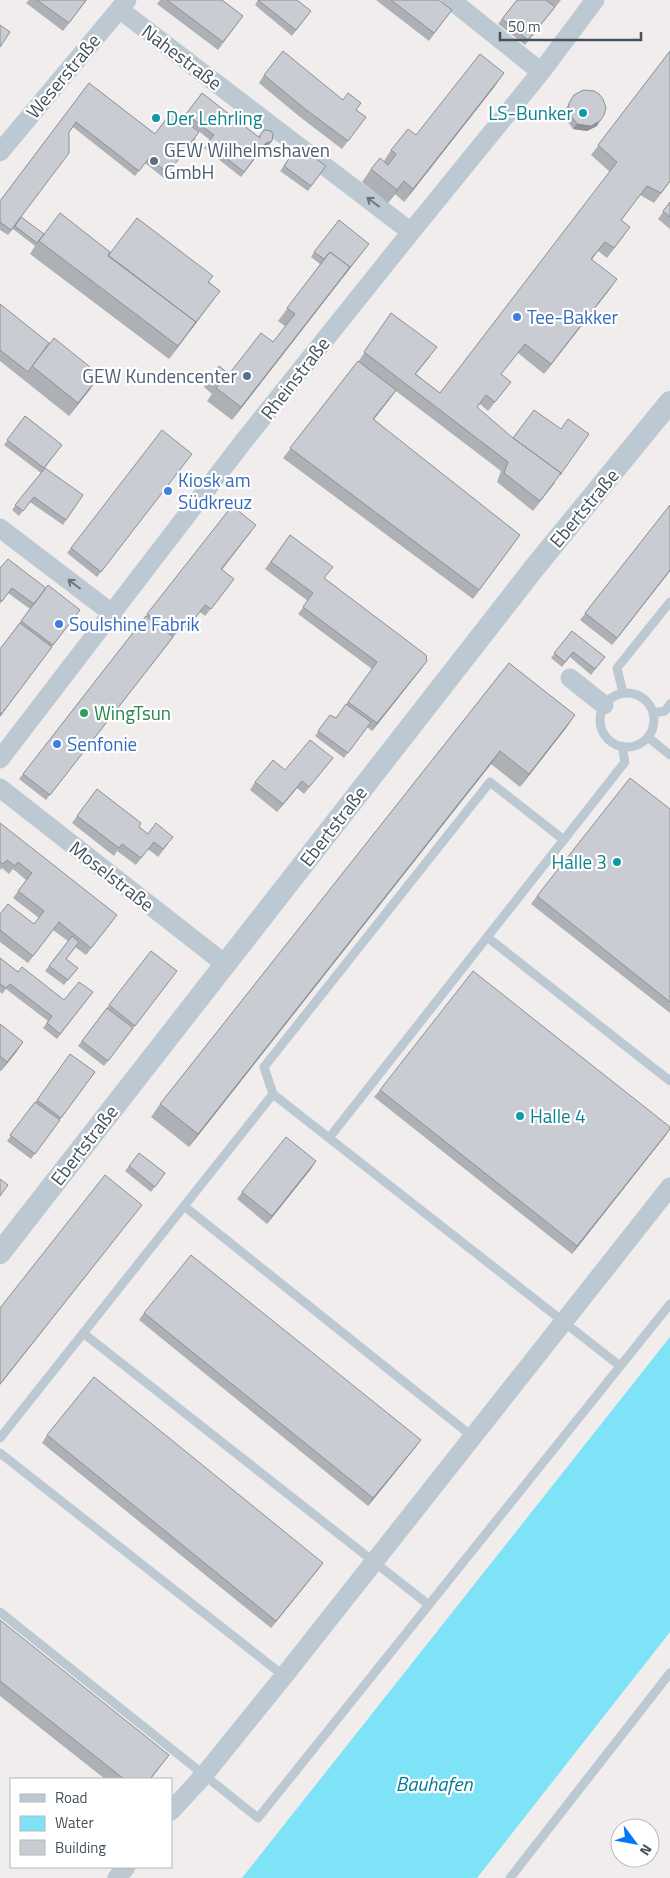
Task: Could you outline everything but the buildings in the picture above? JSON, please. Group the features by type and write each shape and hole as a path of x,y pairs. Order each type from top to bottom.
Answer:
{"street":[{"path":"451,0 541,72"},
{"name":"Rheinstraße","path":"0,759 250,434 541,72 595,0"},
{"name":"Weserstraße","path":"0,152 123,5"},
{"name":"Nahestraße","path":"123,5 411,232"},
{"name":"Ebertstraße","path":"0,1253 531,572 670,402"},
{"path":"0,528 113,614"},
{"path":"570,678 604,705"},
{"name":"Moselstraße","path":"0,788 225,964"},
{"path":"172,1810 204,1775 284,1676 670,1187"},
{"path":"117,1878 125,1868"}],"lane":[{"path":"623,693 617,668 670,602"},
{"path":"623,693 639,695 650,706 653,713 653,726 648,737 636,745 622,746 613,743 602,730 600,721 604,705 616,695 623,693"},
{"path":"653,713 665,711 670,704"},
{"path":"648,737 670,755"},
{"path":"329,1138 625,762 622,746"},
{"path":"564,840 490,782 264,1067 273,1094 620,1366"},
{"path":"487,937 670,1081"},
{"path":"0,1438 273,1094"},
{"path":"184,1206 473,1437"},
{"path":"0,1612 258,1818 670,1304"},
{"path":"83,1333 429,1605"},
{"path":"0,1453 284,1676"},
{"path":"510,1878 670,1673"}],"water":[{"name":"Bauhafen","path":"670,1337 670,1632 477,1878 242,1878"}],"place":[{"name":"LS-Bunker","path":"583,113"},
{"name":"Der Lehrling","path":"156,118"},
{"name":"GEW Wilhelmshaven GmbH","path":"154,161"},
{"name":"Tee-Bakker","path":"517,317"},
{"name":"GEW Kundencenter","path":"247,376"},
{"name":"Kiosk am Südkreuz","path":"168,491"},
{"name":"Soulshine Fabrik","path":"59,624"},
{"name":"WingTsun","path":"84,713"},
{"name":"Senfonie","path":"57,744"},
{"name":"Halle 3","path":"617,862"},
{"name":"Halle 4","path":"520,1116"}]}
